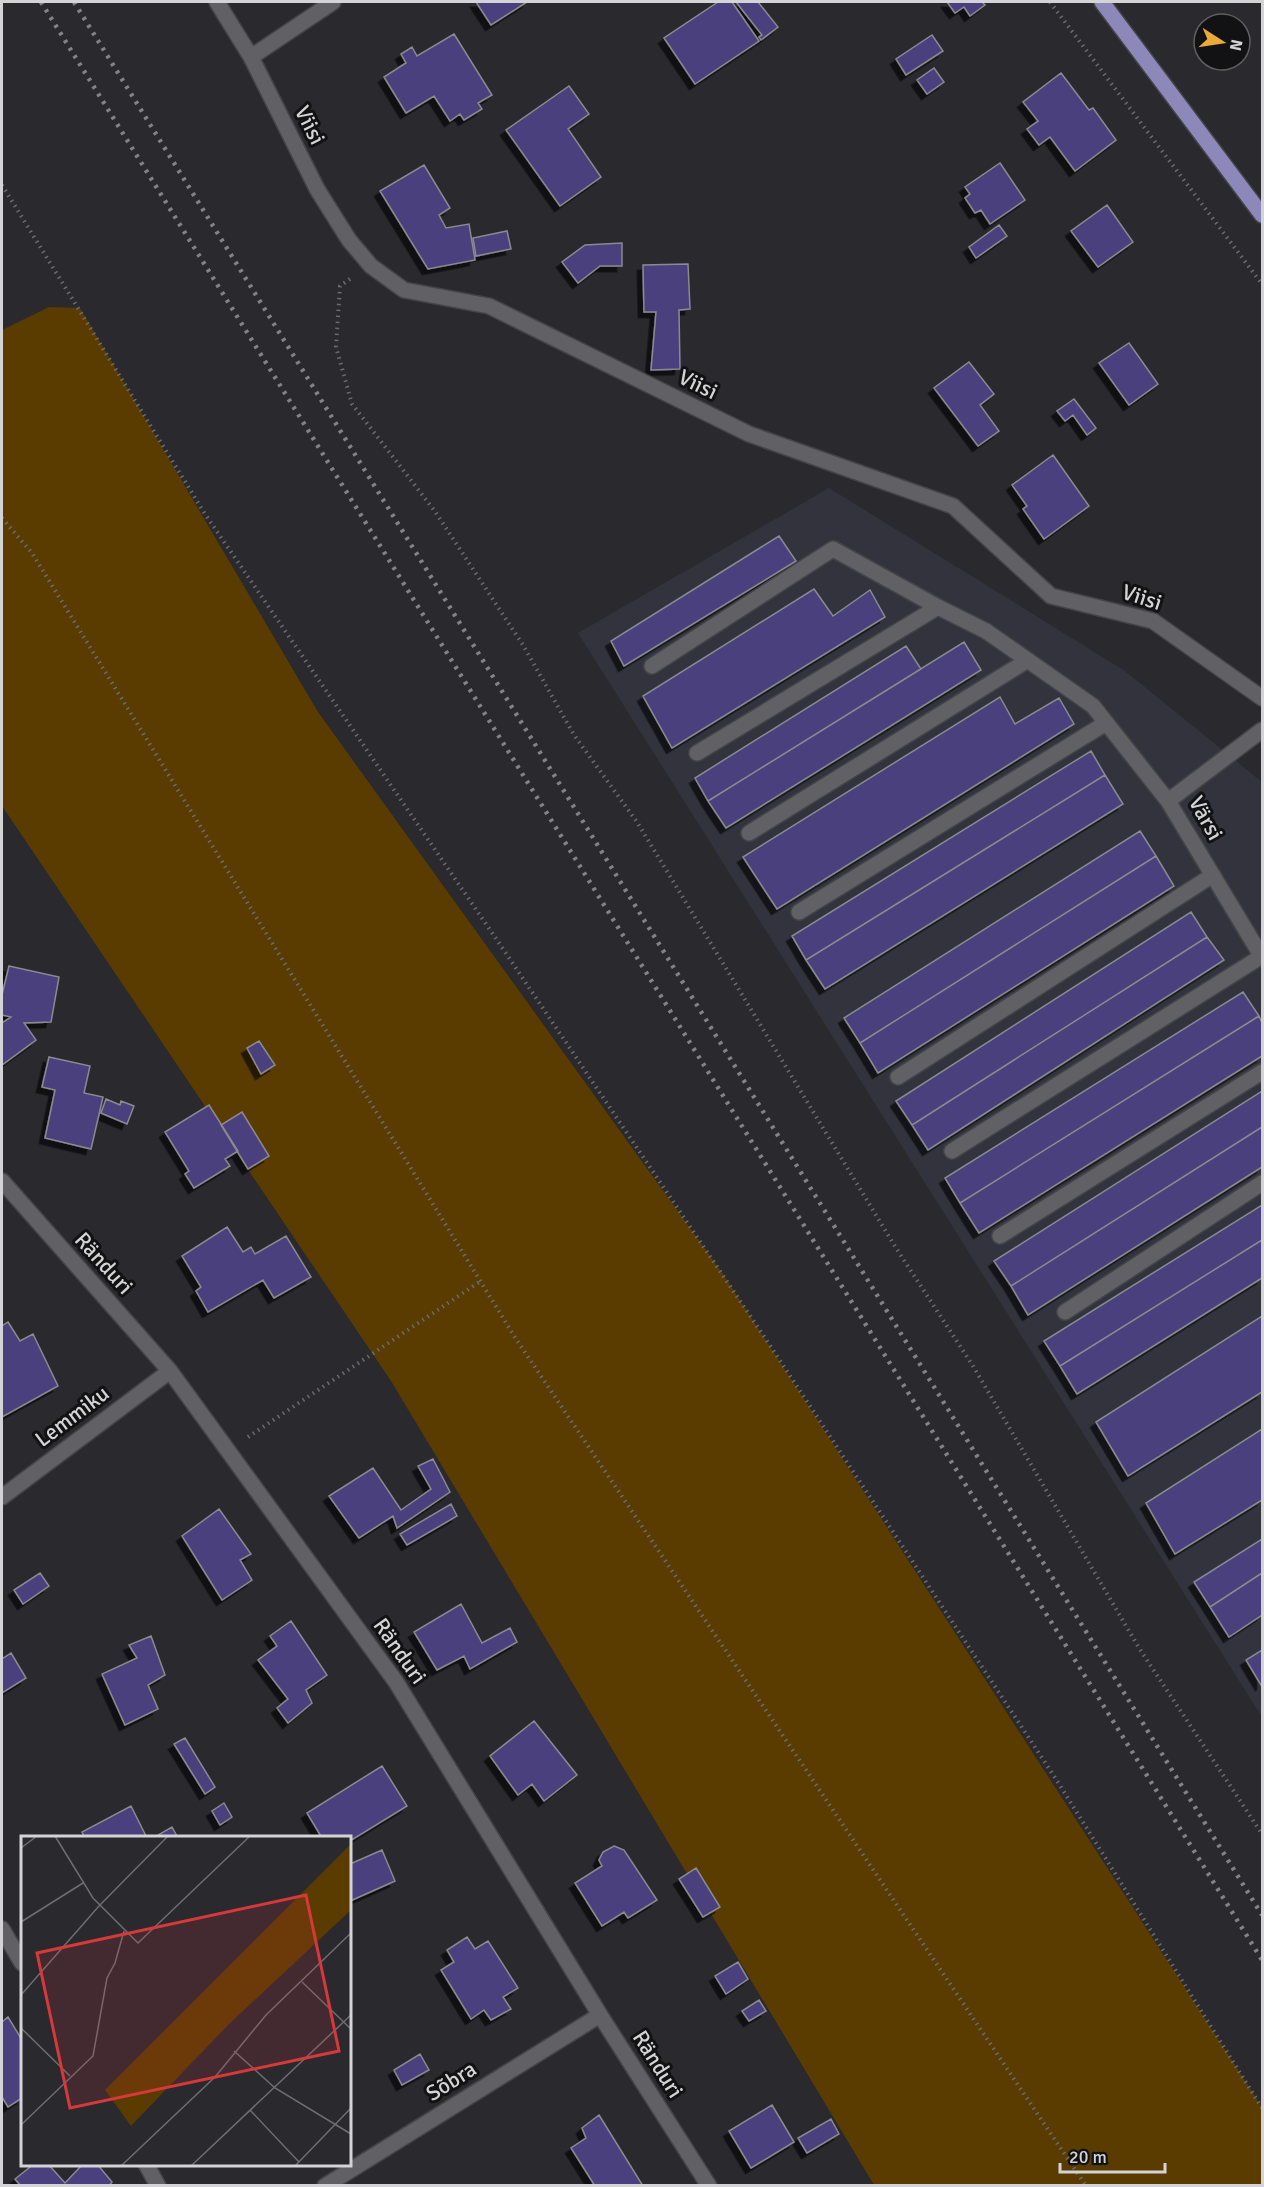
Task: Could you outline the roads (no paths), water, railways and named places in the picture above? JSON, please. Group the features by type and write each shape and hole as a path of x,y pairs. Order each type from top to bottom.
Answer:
{"main road":[{"path":"1102,2 1263,215"}],"street":[{"name":"Viisi","path":"217,2 250,57 317,189 349,240 371,266 404,290 489,306 749,434 953,506 1051,596 1153,621 1263,698"},
{"path":"250,57 333,2"},
{"path":"652,666 833,549 938,607 986,630 1093,706 1168,801"},
{"path":"697,753 938,607"},
{"path":"748,833 1028,660"},
{"path":"799,912 1106,723"},
{"name":"Värsi","path":"1262,956 1168,801 1263,730"},
{"path":"898,1077 1213,875"},
{"path":"952,1151 1262,956"},
{"path":"1000,1236 1263,1072"},
{"name":"Ränduri","path":"2,1180 170,1371 396,1682 600,2015 709,2186"},
{"path":"1065,1312 1263,1183"},
{"name":"Lemmiku","path":"2,1497 170,1371"},
{"path":"2,1929 21,1961"},
{"name":"Sõbra","path":"325,2186 600,2015"},
{"path":"147,2166 158,2186"}],"railway":[{"path":"41,2 1262,1960"},
{"path":"74,2 1262,1915"}]}
